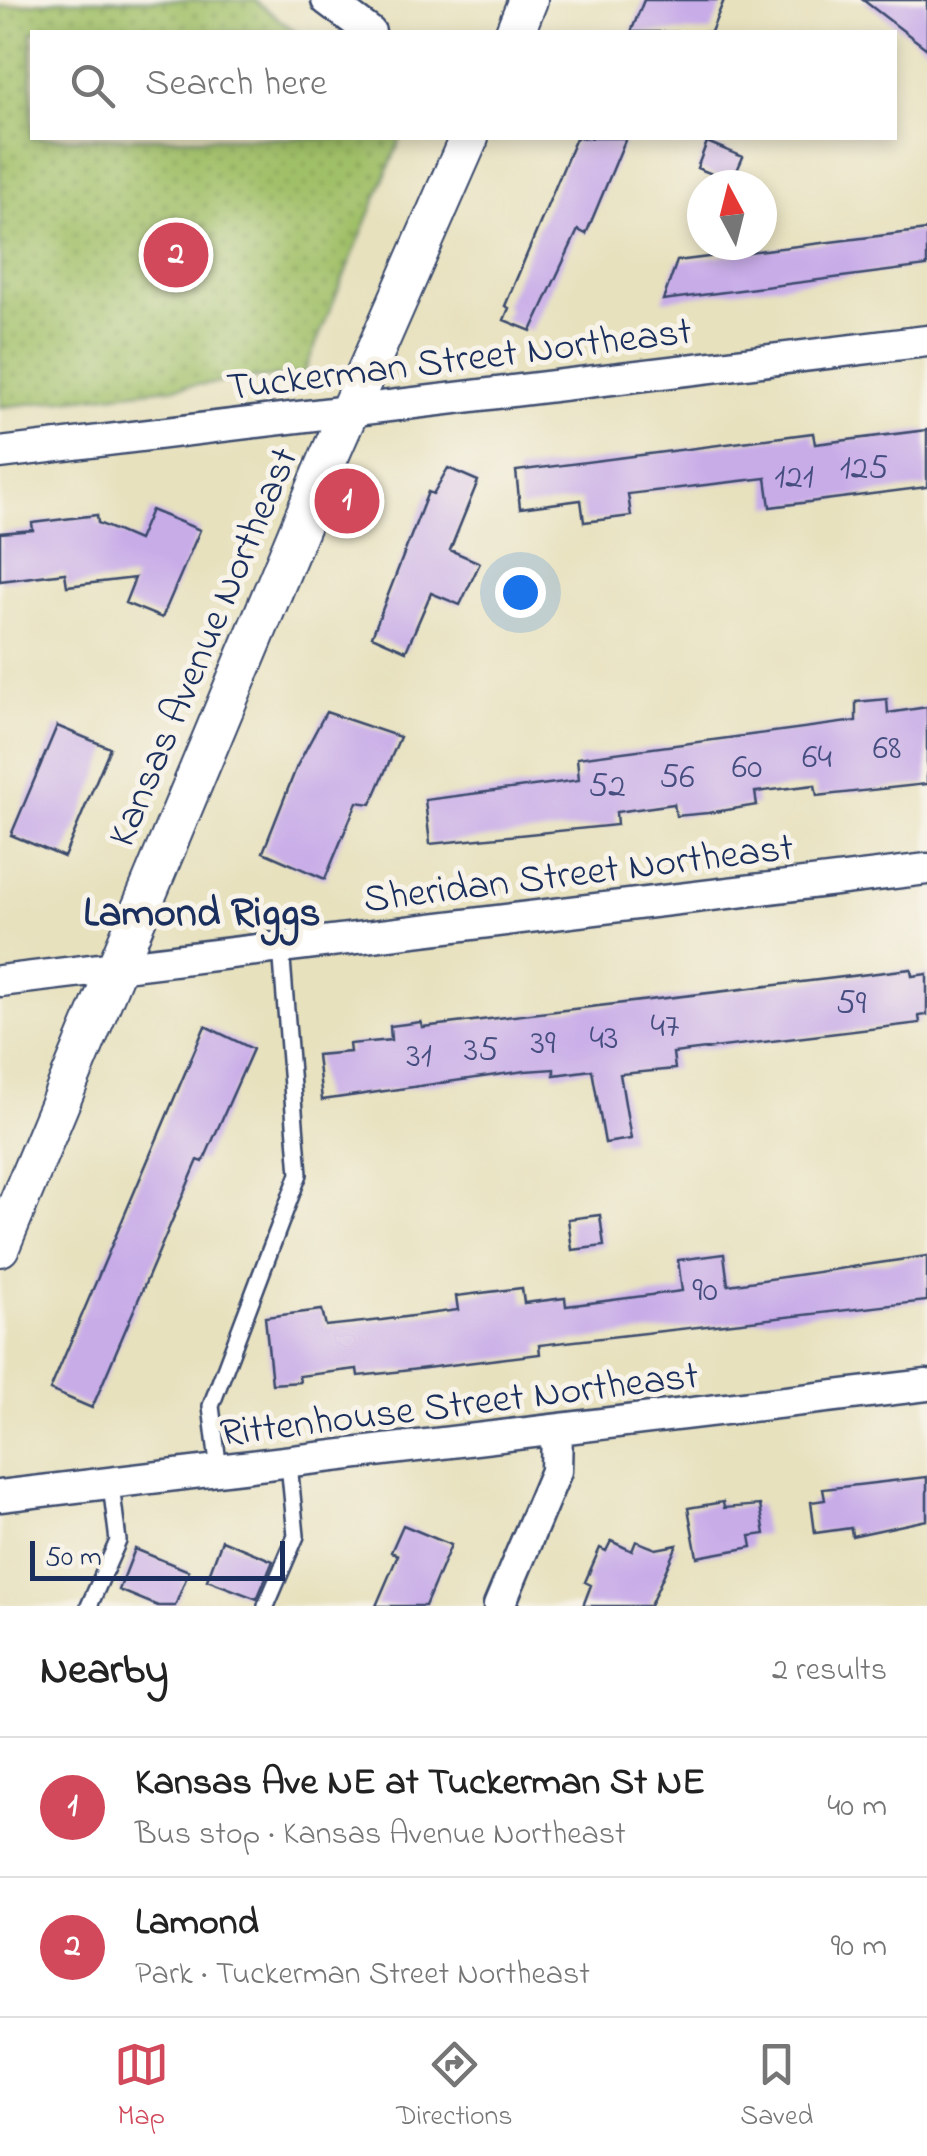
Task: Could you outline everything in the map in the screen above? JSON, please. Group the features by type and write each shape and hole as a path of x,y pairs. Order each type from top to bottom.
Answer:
{"street":[{"path":"328,0 367,30"},
{"path":"516,30 528,0"},
{"name":"Kansas Avenue Northeast","path":"0,1245 350,410 468,140"},
{"name":"Tuckerman Street Northeast","path":"0,453 927,341"},
{"name":"Sheridan Street Northeast","path":"0,981 927,869"},
{"name":"Rittenhouse Street Northeast","path":"0,1496 927,1385"},
{"path":"499,1606 556,1471 557,1430"}],"lane":[{"path":"219,1471 211,1406 300,1174 281,947"},
{"path":"266,1606 296,1536 290,1462"},
{"path":"88,1606 118,1541 111,1484"}],"green space":[{"path":"60,0 254,0 293,30 30,30 30,140 400,140 304,373 0,407 0,7"}],"building":[{"path":"644,0 724,0 712,30 632,30"},
{"path":"863,0 927,0 927,49"},
{"path":"575,140 625,140 586,234 578,230 531,331 504,320 509,308 505,306"},
{"path":"707,142 743,157 737,170 697,168"},
{"path":"927,230 927,266 663,300 677,261 777,260 777,249"},
{"path":"927,430 927,487 770,507 766,478 628,494 631,516 584,522 581,500 520,508 516,471 813,433 815,444"},
{"path":"448,468 478,481 450,550 480,563 460,605 431,593 406,651 372,636 428,492 433,494"},
{"path":"151,510 200,530 162,618 125,603 135,578 67,586 65,573 0,581 0,533 33,530 32,523 97,515 98,523 138,540"},
{"path":"887,699 888,713 927,707 927,784 817,796 815,785 755,792 757,805 708,813 676,816 674,804 616,812 617,825 430,844 425,800 579,780 577,758 856,721 856,702"},
{"path":"326,712 400,737 371,804 357,802 325,879 263,852 297,766"},
{"path":"57,726 110,748 64,857 11,835"},
{"path":"911,969 912,976 927,974 927,1015 919,1016 920,1023 673,1053 675,1069 620,1074 631,1139 605,1143 592,1070 554,1075 554,1069 525,1071 322,1100 317,1055 350,1052 349,1044 391,1040 390,1026 421,1022 422,1027"},
{"path":"205,1026 253,1049 203,1162 198,1160 92,1408 50,1390"},
{"path":"600,1215 604,1246 572,1250 568,1219"},
{"path":"724,1254 728,1285 927,1256 927,1301 539,1345 540,1354 358,1376 357,1369 299,1376 300,1382 272,1384 265,1317 322,1310 326,1326 382,1320 458,1310 456,1296 522,1288 524,1303 565,1298 566,1306 682,1291 678,1260"},
{"path":"927,1477 927,1520 852,1536 851,1528 815,1533 811,1502 825,1500 823,1489"},
{"path":"723,1502 724,1508 760,1505 765,1534 750,1536 752,1547 697,1557 688,1508"},
{"path":"403,1525 451,1545 425,1606 376,1606 398,1555 391,1552"},
{"path":"222,1540 273,1561 257,1599 207,1580"},
{"path":"611,1541 632,1551 636,1541 656,1549 677,1545 650,1606 583,1606 591,1585 585,1582 600,1548 606,1551"},
{"path":"135,1549 189,1571 175,1606 158,1606 119,1590"}],"place":[{"name":"Lamond","path":"176,255"},
{"name":"Kansas Ave NE at Tuckerman St NE","path":"347,501"}],"district":[{"name":"Lamond Riggs","path":"202,910"}]}
